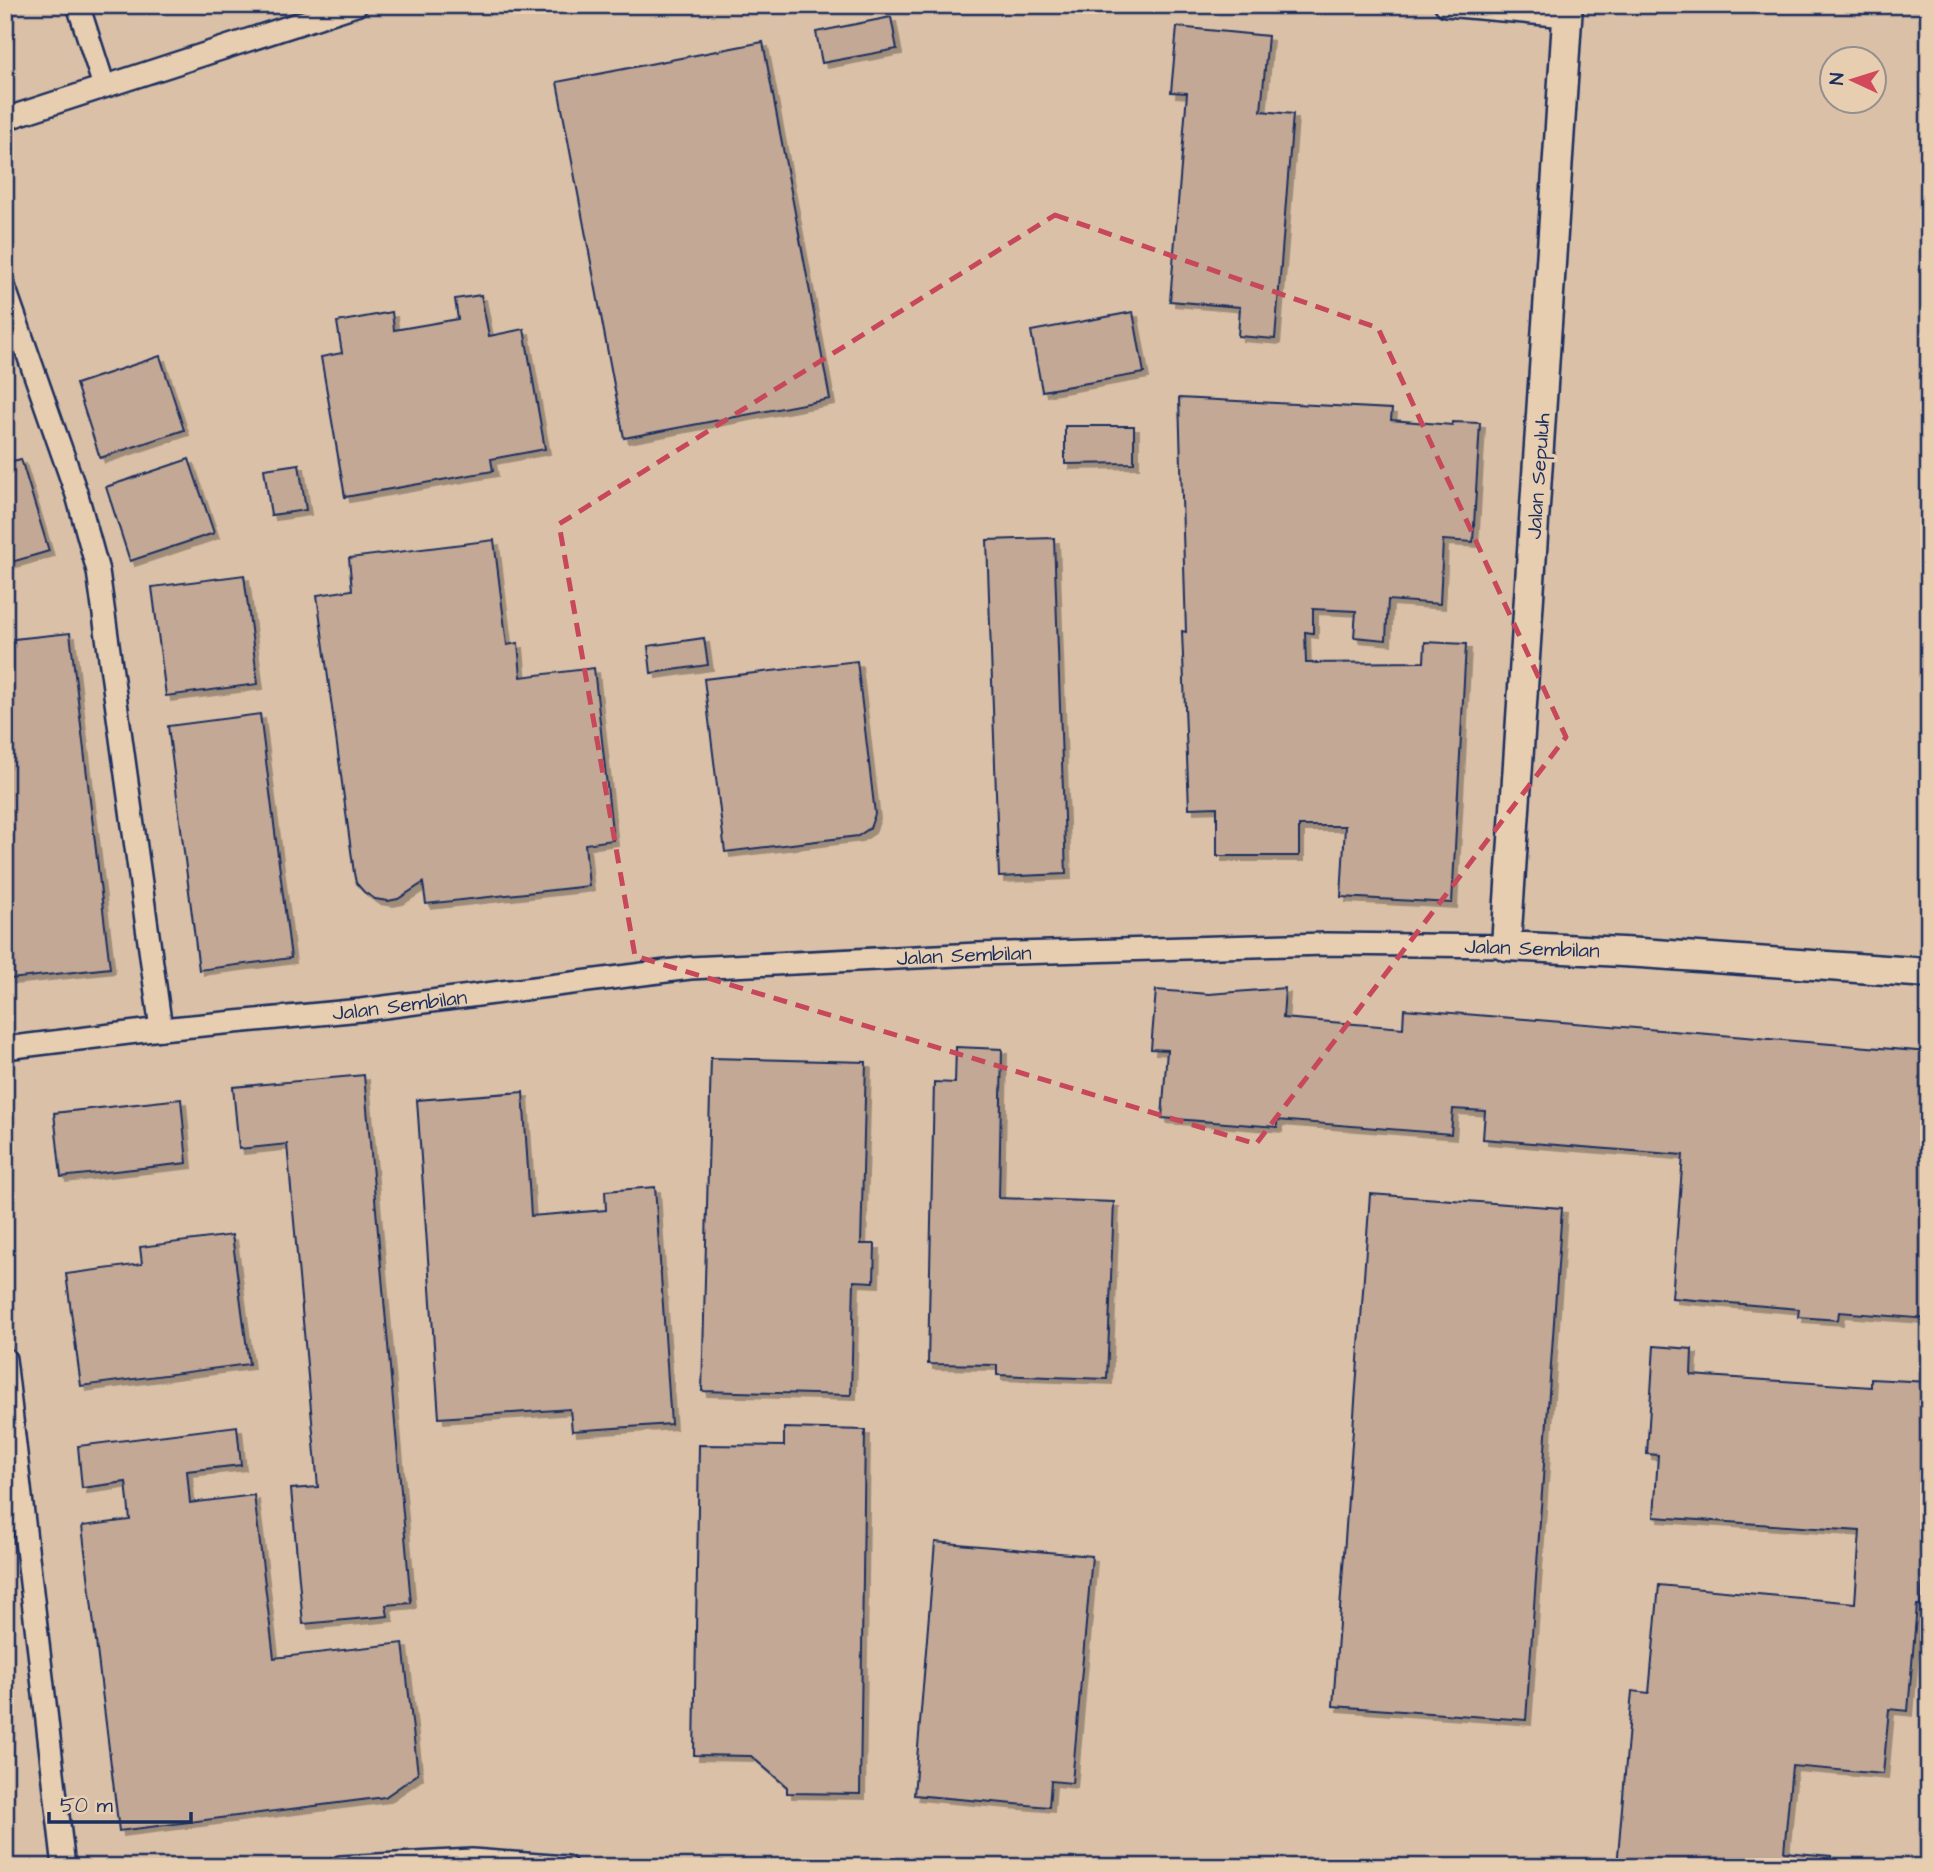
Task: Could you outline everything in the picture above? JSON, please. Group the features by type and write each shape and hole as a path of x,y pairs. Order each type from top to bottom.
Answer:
{"main road":[{"name":"Jalan Sepuluh","path":"1506,946 1568,11"},
{"name":"Jalan Sembilan","path":"1506,946 1929,972"}],"street":[{"path":"78,5 104,86"},
{"path":"5,119 356,5"},
{"path":"1446,5 1568,11"},
{"path":"5,289 78,495 98,571 161,1029"},
{"name":"Jalan Sembilan","path":"5,1048 161,1029 361,1010 690,968 978,954 1272,946 1506,946"},
{"path":"5,1359 64,1867"},
{"path":"340,1867 471,1863 566,1867"}],"highlighted area":[{"path":"1055,215 1378,328 1566,737 1256,1144 635,956 559,524"}],"shaded area":[{"path":"5,5 1929,5 1929,1867 5,1867"}],"building":[{"path":"891,17 897,49 822,63 816,32"},
{"path":"1177,27 1268,36 1261,111 1293,114 1275,339 1238,336 1240,307 1170,301 1187,93 1171,92"},
{"path":"763,42 830,399 624,438 557,82"},
{"path":"481,295 489,336 524,329 545,449 491,459 493,471 345,497 321,357 342,353 337,322 392,312 394,330 458,319 455,299"},
{"path":"1133,312 1144,373 1042,391 1031,331"},
{"path":"160,356 184,430 100,458 76,384"},
{"path":"1179,398 1392,409 1391,420 1452,425 1452,422 1480,423 1473,542 1443,540 1440,604 1388,600 1386,640 1354,637 1356,611 1313,609 1313,633 1305,632 1306,663 1424,662 1425,642 1466,644 1452,903 1341,897 1345,826 1299,826 1299,856 1217,856 1217,807 1189,808 1182,631 1186,632"},
{"path":"1065,426 1134,426 1134,463 1065,464"},
{"path":"21,459 49,551 5,564 5,463"},
{"path":"189,459 214,533 130,561 106,487"},
{"path":"299,464 306,510 271,515 264,469"},
{"path":"1054,538 1066,874 999,877 987,540"},
{"path":"494,540 507,645 518,643 521,677 594,668 613,840 585,844 589,886 426,904 423,883 398,899 375,899 356,883 354,873 317,595 352,590 349,558"},
{"path":"244,575 258,684 166,696 152,587"},
{"path":"70,633 110,968 10,979 5,936 5,640"},
{"path":"704,638 708,665 651,673 648,646"},
{"path":"857,661 875,814 870,828 858,836 725,852 704,679"},
{"path":"260,714 291,958 199,970 168,726"},
{"path":"1285,988 1283,1018 1403,1028 1404,1009 1929,1052 1929,1319 1839,1312 1838,1320 1798,1317 1799,1309 1672,1298 1683,1155 1483,1139 1485,1111 1453,1109 1451,1134 1277,1120 1277,1127 1162,1118 1167,1050 1151,1049 1156,990 1209,994"},
{"path":"956,1047 1002,1049 999,1198 1114,1202 1107,1379 997,1375 997,1365 928,1364 934,1082 955,1083"},
{"path":"711,1058 866,1062 861,1244 875,1244 874,1282 854,1281 851,1395 702,1391"},
{"path":"364,1075 411,1603 386,1605 388,1616 303,1624 291,1489 318,1487 287,1144 239,1149 233,1087"},
{"path":"523,1092 531,1216 606,1210 605,1191 655,1187 671,1424 572,1431 570,1409 439,1418 417,1100"},
{"path":"181,1099 187,1163 61,1177 54,1113"},
{"path":"1370,1194 1562,1208 1526,1720 1333,1706"},
{"path":"232,1235 249,1364 81,1386 66,1274 142,1264 140,1247"},
{"path":"1654,1346 1692,1349 1691,1375 1871,1387 1871,1379 1929,1382 1929,1485 1921,1605 1917,1605 1908,1711 1889,1709 1883,1774 1792,1766 1784,1852 1831,1856 1830,1867 1617,1867 1632,1691 1649,1693 1659,1585 1855,1603 1860,1531 1654,1517 1658,1455 1647,1454"},
{"path":"237,1426 241,1465 187,1471 190,1503 254,1495 274,1658 403,1643 418,1774 385,1797 119,1831 82,1526 130,1520 126,1482 82,1488 78,1446"},
{"path":"784,1428 865,1430 860,1794 787,1793 787,1787 751,1756 694,1755 699,1445 784,1446"},
{"path":"935,1542 1092,1556 1072,1783 1051,1781 1049,1807 914,1795"}]}
